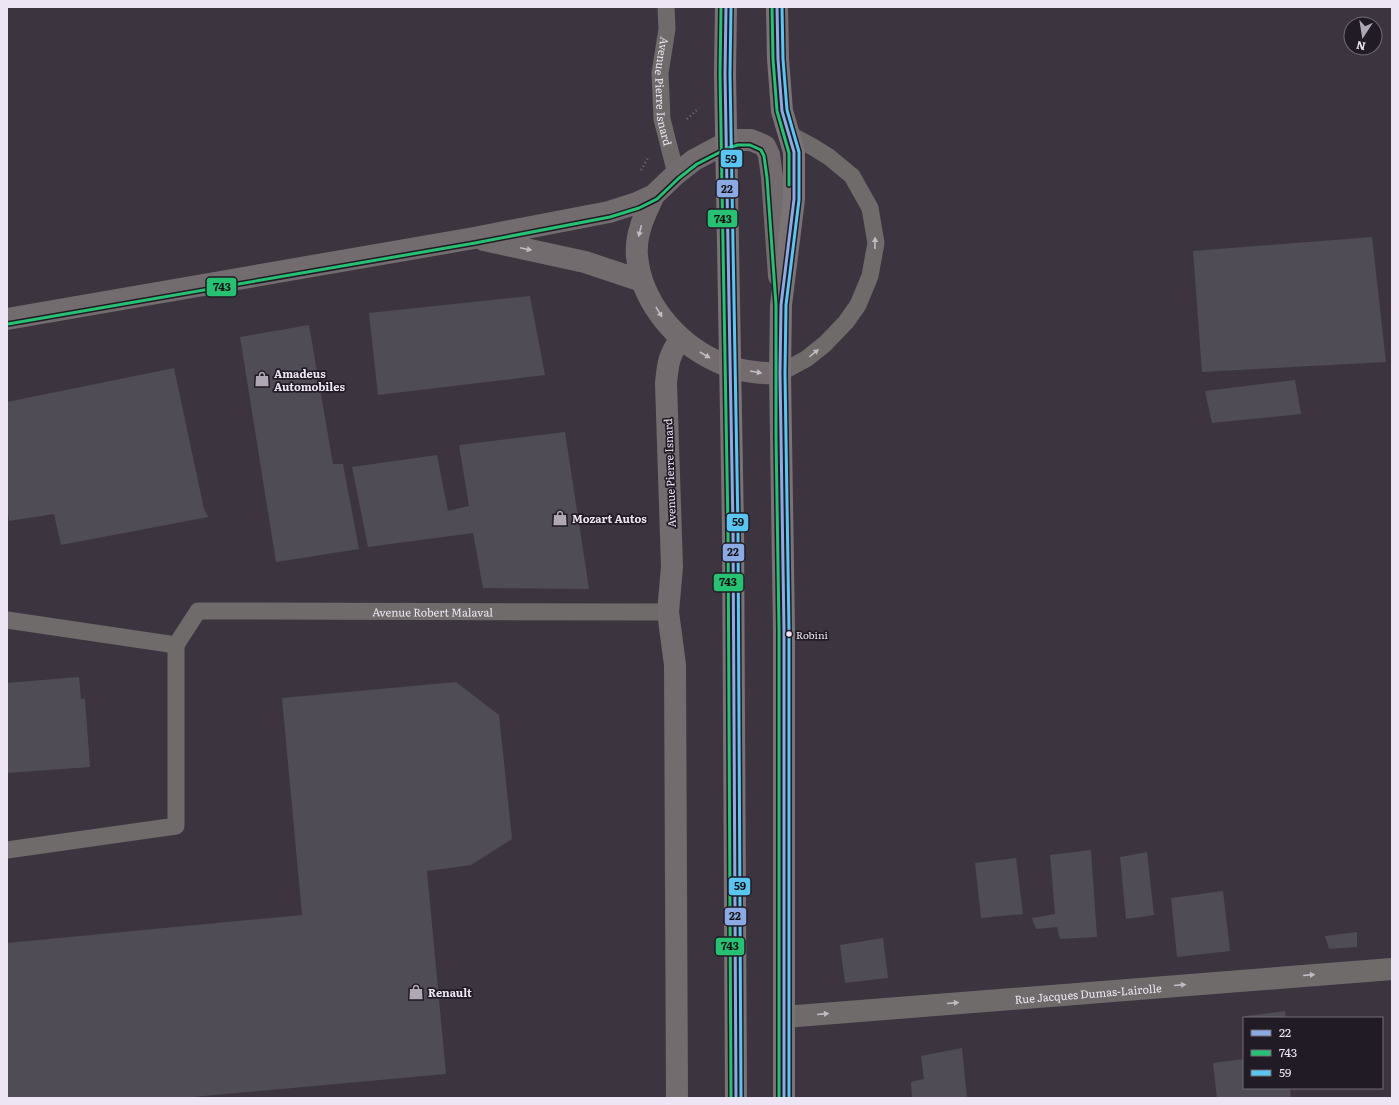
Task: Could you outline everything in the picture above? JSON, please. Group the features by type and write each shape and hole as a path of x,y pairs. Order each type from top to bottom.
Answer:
{"main road":[{"path":"726,7 725,74 733,528 736,1098"},
{"path":"777,7 778,59 782,111 794,152 794,199 781,305"},
{"path":"7,318 474,238 609,212 637,203 654,195 676,174 694,160 726,143 736,140 751,140 765,146 769,155 772,177 781,305 780,373 784,630 784,1098"},
{"path":"654,195 643,217 638,238 637,255 642,281 664,320 692,348 731,368 761,374 780,373"},
{"path":"474,238 585,262 642,281"},
{"name":"Avenue Pierre Isnard","path":"677,1098 675,665 668,612 672,566 666,383 672,351 681,338"}],"street":[{"name":"Rue Jacques Dumas-Lairolle","path":"784,1017 1392,969"}],"lane":[{"name":"Avenue Pierre Isnard","path":"666,7 667,29 660,73 662,119 676,174"},
{"path":"780,373 806,359 825,344 846,322 858,304 870,276 876,243 870,208 852,176 813,146 789,134"},
{"name":"Avenue Robert Malaval","path":"176,645 198,611 668,612"},
{"path":"7,620 176,645 176,826 7,850"}],"building":[{"path":"1372,237 1386,362 1202,372 1193,251"},
{"path":"530,296 545,375 378,395 369,313"},
{"path":"309,325 333,464 343,464 359,549 276,562 240,337"},
{"path":"174,368 204,509 208,517 61,545 54,514 9,521 7,508 7,402"},
{"path":"1295,380 1301,414 1212,423 1205,391"},
{"path":"565,432 589,589 483,588 473,533 368,547 352,467 437,455 448,511 469,506 459,445"},
{"path":"79,677 81,699 85,699 90,767 7,773 7,683"},
{"path":"456,682 499,715 512,839 471,865 427,871 446,1074 182,1098 7,1098 7,943 302,915 282,698"},
{"path":"1091,850 1097,937 1060,939 1057,927 1036,929 1032,918 1055,914 1050,855"},
{"path":"1147,852 1154,915 1126,919 1120,857"},
{"path":"1016,858 1023,914 981,918 975,863"},
{"path":"1223,891 1230,951 1177,957 1171,898"},
{"path":"1357,932 1357,947 1329,949 1325,936"},
{"path":"883,938 888,978 845,983 840,945"},
{"path":"1285,1011 1286,1017 1245,1017"},
{"path":"962,1048 967,1098 912,1098 911,1082 924,1079 921,1056"},
{"path":"1243,1059 1243,1089 1290,1089 1291,1098 1217,1098 1213,1063"}],"transit line":[{"name":"743","path":"721,7 720,74 728,528 731,1098"},
{"name":"22","path":"726,7 725,74 733,528 736,1098"},
{"name":"59","path":"731,7 730,74 738,528 741,1098"},
{"name":"743","path":"772,7 773,59 777,111 789,153 789,185"},
{"name":"22","path":"777,7 778,59 782,111 794,152 794,199 781,305 780,373 784,630 784,1098"},
{"name":"59","path":"782,7 783,59 787,110 799,152 799,200 786,305 785,373 789,630 789,1098"},
{"name":"743","path":"8,324 475,243 610,217 639,208 657,199 679,178 697,164 728,148 738,145 750,145 761,150 764,156 767,178 776,305 776,436 779,630 779,1098"}],"place":[{"name":"Amadeus Automobiles","path":"262,379"},
{"name":"Mozart Autos","path":"560,518"},
{"name":"Robini","path":"789,634"},
{"name":"Renault","path":"416,992"}]}
